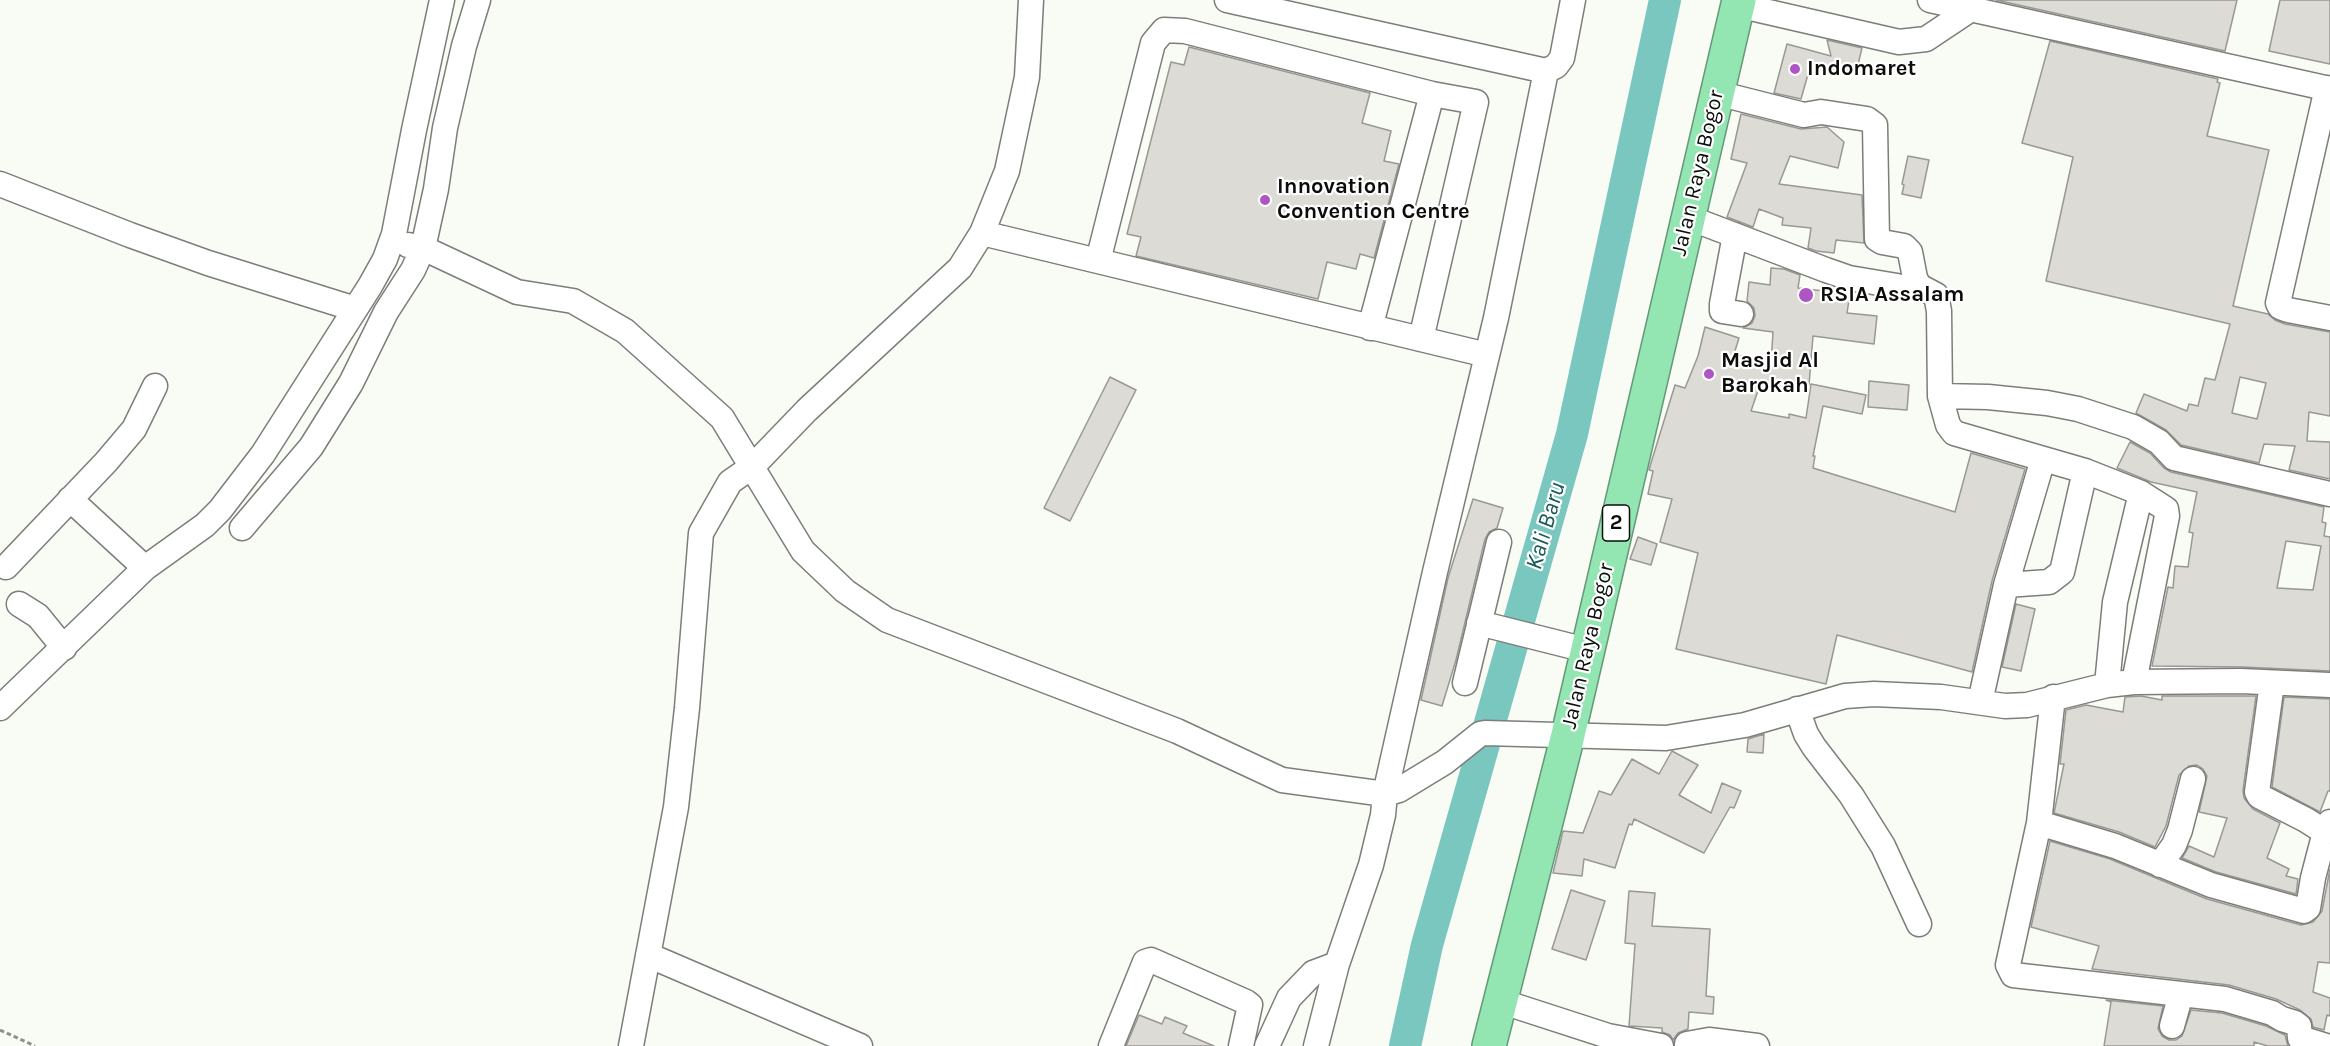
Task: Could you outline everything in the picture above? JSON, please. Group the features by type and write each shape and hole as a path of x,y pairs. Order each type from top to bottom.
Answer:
{"highway":[{"name":"Jalan Raya Bogor","path":"1576,647 1687,218 1717,93 1731,2"},
{"name":"Jalan Raya Bogor","path":"1489,1046 1576,647 1731,2"},
{"name":"Jalan Raya Bogor","path":"1468,1046 1557,735"}],"street":[{"path":"0,708 145,568 206,525 263,454 355,309 386,259 394,234 442,0"},
{"path":"242,528 311,447 351,383 386,312 413,270 415,246 436,189 445,128 464,46 478,0"},
{"path":"631,1046 676,807 687,708 701,533 730,482 753,466 807,410 960,268 982,233 1007,171 1027,77 1031,0"},
{"path":"1227,0 1546,71 1556,66 1562,58 1573,0"},
{"path":"1930,0 2329,88 2278,303 2280,307 2288,310 2330,318"},
{"path":"1731,2 1899,42 1926,39 1971,9"},
{"path":"1098,261 1153,43 1164,30 1185,31 1432,94 1476,102 1421,339"},
{"path":"1316,1046 1337,964 1371,865 1383,815 1385,794 1435,572 1487,355 1546,71"},
{"path":"1717,93 1804,115 1821,112 1867,120 1875,124 1877,239 1904,246 1910,252 1915,278 1919,286 1936,295 1939,311 1940,396 1948,425 1954,433 2085,471 2141,494 2166,509 2167,516 2134,682"},
{"path":"1370,328 1432,94"},
{"path":"0,184 163,247 355,309"},
{"path":"1687,218 1841,275 1897,286"},
{"path":"982,233 1487,355"},
{"path":"1735,235 1722,311 1741,314"},
{"path":"415,246 517,292 573,301 625,331 722,418 803,551 845,591 887,620 1177,731 1282,780 1385,794 1399,790 1445,762 1480,734 1666,738 1744,725 1845,696 1874,694 1941,697 2005,706 2027,705 2107,685 2134,682 2196,680 2330,685"},
{"path":"6,567 134,429 155,386"},
{"path":"1940,396 1988,397 2047,403 2078,409 2133,427 2159,442 2174,458 2330,494"},
{"path":"1980,702 2006,585 2043,459"},
{"path":"2006,585 2049,582 2062,572 2085,471"},
{"path":"2107,685 2115,602 2141,494"},
{"path":"70,500 145,568"},
{"path":"1465,683 1487,625 1499,542"},
{"path":"19,604 38,616 64,648"},
{"path":"1487,625 1576,647"},
{"path":"2039,824 2115,846 2211,885 2304,911 2308,908 2321,880 2327,827 2306,820 2259,796 2257,792 2272,683"},
{"path":"2053,697 2039,824 2008,965 2010,973 2050,981 2225,999 2272,1013 2294,1035 2326,1046"},
{"path":"1797,709 1806,734 1814,747 1851,795 1883,846 1919,924"},
{"path":"2160,865 2174,845 2180,830 2193,779"},
{"path":"648,955 861,1046"},
{"path":"1111,1046 1145,962 1151,960 1250,1005 1241,1046"},
{"path":"1267,1046 1289,998 1313,973 1337,964"},
{"path":"2172,1026 2181,994"},
{"path":"1500,1001 1608,1036 1661,1046"},
{"path":"1687,1044 1709,1040 1757,1046"}],"path":[{"path":"0,1030 35,1046"}],"building":[{"path":"1996,0 2237,0 2225,51"},
{"path":"2280,0 2330,0 2330,64 2269,51"},
{"path":"1827,40 1862,48 1856,73 1835,68 1833,74 1810,67 1801,99 1774,93 1787,44 1831,56"},
{"path":"2050,41 2218,79 2217,82 2220,83 2207,136 2269,150 2233,306 2268,314 2285,324 2330,332 2330,416 2309,412 2307,441 2330,442 2330,479 2289,470 2295,446 2264,444 2259,463 2181,445 2166,430 2136,413 2144,394 2187,411 2189,404 2198,406 2205,378 2215,380 2230,324 2046,281 2073,157 2022,143","holes":["2240,377 2266,383 2257,419 2232,413"]},
{"name":"Innovation Convention Centre","path":"1189,47 1370,93 1362,123 1391,131 1384,161 1399,164 1374,258 1360,254 1356,269 1327,262 1318,299 1136,256 1141,237 1127,234 1171,62 1184,65"},
{"path":"1741,114 1801,129 1827,127 1844,142 1838,168 1790,156 1779,184 1862,195 1864,243 1836,240 1834,253 1816,251 1808,248 1811,228 1782,225 1783,218 1759,209 1753,227 1727,217 1747,163 1731,159"},
{"path":"1908,156 1929,160 1921,198 1902,194"},
{"path":"1771,268 1784,269 1800,275 1798,288 1850,294 1847,313 1877,316 1874,344 1813,336 1809,385 1761,382 1751,411 1789,418 1789,414 1806,418 1811,384 1866,395 1862,414 1823,406 1813,456 1815,456 1813,468 1955,512 1971,453 2025,469 1992,581 1972,672 1837,635 1826,684 1676,649 1698,553 1660,542 1672,499 1648,494 1653,471 1649,470 1675,385 1685,388 1698,356 1705,327 1739,338 1734,354 1771,363 1773,332 1743,328 1752,323 1755,316 1754,308 1747,301 1749,282 1770,285"},
{"path":"1110,377 1136,390 1070,521 1044,508"},
{"path":"1869,381 1909,385 1907,410 1868,407"},
{"path":"2130,442 2150,453 2171,472 2324,507 2322,522 2326,523 2324,536 2330,537 2330,671 2152,666 2168,587 2173,588 2175,566 2188,567 2193,533 2189,532 2197,492 2151,482 2117,468","holes":["2286,541 2321,546 2313,590 2277,588"]},
{"path":"1473,499 1503,508 1497,528 1489,532 1485,539 1456,660 1442,706 1421,700 1448,578"},
{"path":"1638,537 1657,544 1651,565 1630,559"},
{"path":"2016,604 2035,609 2021,671 2002,667"},
{"path":"2141,696 2162,700 2162,696 2256,696 2243,790 2244,798 2253,809 2280,823 2267,858 2289,869 2286,876 2298,879 2296,894 2216,872 2182,858 2189,846 2214,857 2227,818 2199,812 2207,776 2197,765 2189,766 2179,775 2166,826 2155,847 2119,832 2054,813 2064,764 2060,764 2066,710 2086,705 2123,712 2125,697"},
{"path":"2284,697 2330,699 2330,791 2328,791 2320,812 2272,787"},
{"path":"1764,734 1763,753 1747,752 1748,739"},
{"path":"1672,751 1698,765 1679,795 1711,813 1722,783 1741,791 1734,808 1730,807 1704,853 1634,819 1632,825 1629,824 1615,868 1584,859 1582,876 1553,873 1563,831 1583,833 1599,791 1611,795 1632,759 1659,774"},
{"path":"2050,841 2110,859 2207,899 2301,925 2313,922 2322,911 2330,869 2330,963 2318,962 2313,992 2330,998 2330,1016 2327,1015 2324,1030 2313,1027 2311,1019 2300,1010 2276,999 2229,985 2092,969 2099,946 2031,927"},
{"path":"1571,890 1605,901 1586,960 1552,949"},
{"path":"1629,891 1655,893 1652,926 1710,929 1706,996 1714,997 1713,1014 1689,1012 1688,1029 1678,1033 1673,1040 1670,1035 1662,1032 1662,1028 1629,1026 1635,944 1625,943"},
{"path":"2106,1000 2163,1006 2158,1029 2162,1036 2169,1040 2176,1040 2182,1036 2191,1010 2222,1013 2266,1026 2285,1035 2288,1046 2268,1046 2254,1042 2254,1046 2104,1046 2111,1002"},
{"path":"1139,1015 1162,1024 1165,1017 1187,1026 1183,1033 1214,1046 1126,1046"}],"waterway":[{"name":"Kali Baru","path":"1405,1046 1427,945 1572,434 1665,0"}],"place":[{"name":"Indomaret","path":"1795,69"},
{"name":"Innovation Convention Centre","path":"1265,200"},
{"name":"RSIA Assalam","path":"1806,295"},
{"name":"Masjid Al Barokah","path":"1709,374"}]}
